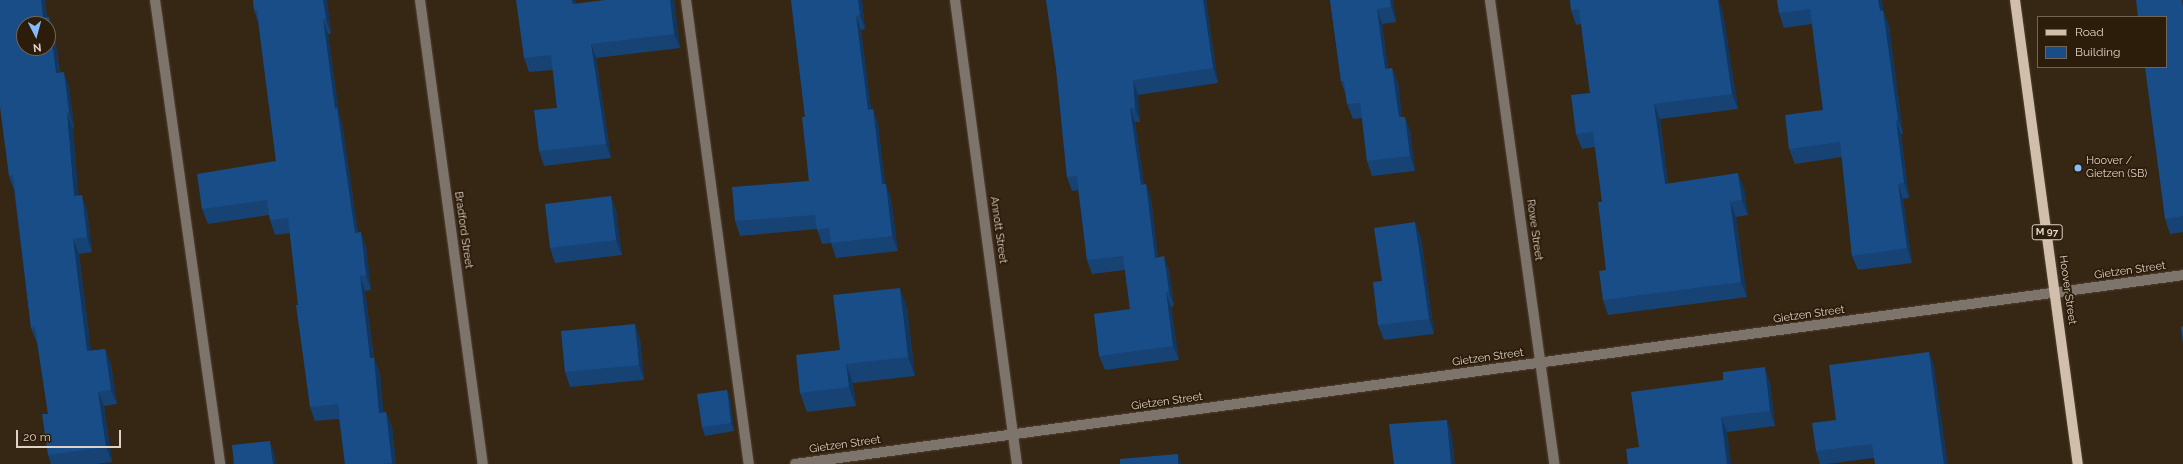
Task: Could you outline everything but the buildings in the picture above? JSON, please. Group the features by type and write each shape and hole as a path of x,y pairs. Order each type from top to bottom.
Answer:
{"main road":[{"name":"Hoover Street","path":"2015,0 2078,464"}],"street":[{"path":"155,0 220,464"},
{"name":"Bradford Street","path":"420,0 483,464"},
{"path":"686,0 749,464"},
{"name":"Annott Street","path":"955,0 1017,464"},
{"name":"Rowe Street","path":"1490,0 1554,464"},
{"name":"Gietzen Street","path":"795,464 2183,275"}],"place":[{"name":"Hoover / Gietzen (SB)","path":"2078,168"}]}
